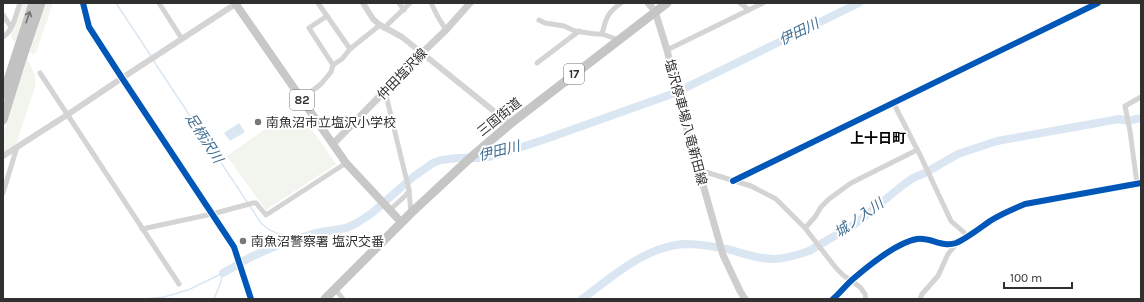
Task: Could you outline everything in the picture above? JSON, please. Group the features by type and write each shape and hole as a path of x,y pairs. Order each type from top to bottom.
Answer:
{"highway":[{"path":"3,120 33,3"},
{"path":"3,95 41,3"},
{"name":"三国街道","path":"325,299 401,222 483,147 510,124 667,3"}],"main road":[{"name":"82","path":"236,3 346,163 373,194 401,222"},
{"name":"仲田塩沢線","path":"333,144 446,30 470,3"},
{"path":"648,3 656,11"},
{"name":"塩沢停車場八竜新田線","path":"656,11 716,234 723,255 745,299"}],"street":[{"path":"3,37 12,27 20,3"},
{"path":"83,3 89,27 234,247 251,299"},
{"path":"158,3 182,39"},
{"path":"3,156 236,3"},
{"path":"318,3 350,49"},
{"path":"363,3 373,19 382,27 402,37 510,124"},
{"path":"399,3 404,10"},
{"path":"302,99 321,84 331,72 333,65 342,59 350,49 382,27 404,10 410,3"},
{"path":"432,3 446,30"},
{"path":"602,34 606,17 621,3"},
{"path":"740,3 749,10"},
{"path":"667,50 763,3"},
{"path":"734,181 1098,3"},
{"path":"3,15 12,27"},
{"path":"327,16 309,28 333,65"},
{"path":"539,20 544,23 564,26 579,31 602,34 618,40"},
{"path":"537,62 579,31"},
{"path":"40,73 179,284"},
{"path":"385,91 410,190 411,213"},
{"path":"834,299 843,291 851,280 888,252 906,243 917,239 950,245 957,243 1012,209 1025,204 1139,184 1125,106 1141,97"},
{"path":"893,102 918,150 951,221 968,236"},
{"path":"3,193 17,147"},
{"path":"805,228 816,217 821,207 829,199 851,183 918,150"},
{"path":"142,229 212,214 253,203 256,203 266,215 346,163"},
{"path":"699,170 751,186 776,199 814,238 836,268 860,287 865,294 866,299"},
{"path":"390,210 410,190"},
{"path":"920,299 922,294 938,276 948,254 957,243"},
{"path":"335,289 343,299"}],"shaded area":[{"path":"22,3 28,3 15,42 12,39 11,34"},
{"path":"46,3 53,3 36,52 33,55 30,52"},
{"path":"27,59 35,75 35,87 16,144 3,153 3,135"},
{"path":"278,120 307,123 336,164 266,210 227,156"},
{"path":"239,123 245,132 230,141 224,133"}],"waterway":[{"name":"足柄沢川","path":"116,3 151,56"},
{"name":"伊田川","path":"223,273 251,257 285,242 316,233 346,228 357,223 372,213 413,177 433,163 441,160 483,158 497,155 672,94 859,3"},
{"name":"足柄沢川","path":"153,60 261,223 267,228 280,234 293,235 316,233"},
{"name":"城ノ入川","path":"582,299 618,272 644,256 672,246 686,244 709,246 768,259 782,258 809,251 855,224 913,178 925,173 958,154 997,141 1119,119 1128,121 1141,118"},
{"name":"伊田川","path":"145,299 164,297 188,290 223,273"},
{"path":"214,299 223,273"}],"cycle path":[{"path":"83,3 89,27 234,247 251,299"},
{"path":"733,181 1098,3"},
{"path":"833,299 853,279 874,262 909,241 927,239 946,244 956,243 969,236 994,218 1025,204 1141,183"}],"place":[{"name":"南魚沼市立塩沢小学校","path":"258,122"},
{"name":"南魚沼警察署 塩沢交番","path":"243,241"}],"district":[{"name":"上十日町","path":"878,138"}]}
